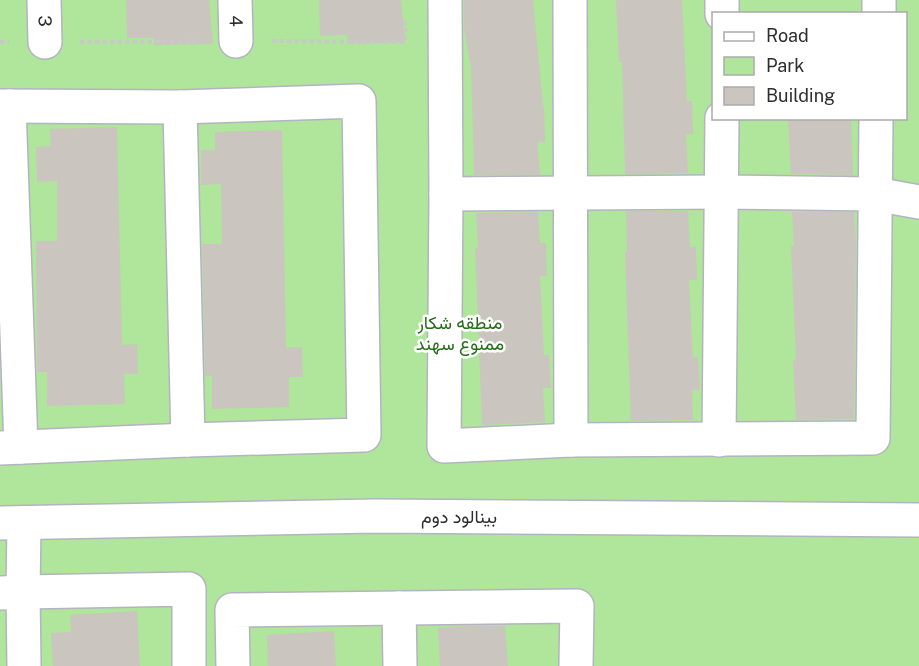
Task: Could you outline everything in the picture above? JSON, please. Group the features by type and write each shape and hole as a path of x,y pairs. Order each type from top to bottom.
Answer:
{"street":[{"name":"3","path":"44,0 45,42"},
{"name":"4","path":"235,0 236,41"},
{"path":"445,0 444,446 571,441 873,438 876,120"},
{"path":"570,0 571,441"},
{"path":"359,101 364,435 11,448 4,106 180,107 359,101"},
{"path":"180,107 188,440"},
{"path":"719,440 722,120"},
{"path":"446,194 721,192 875,194 919,202"},
{"name":"بینالود دوم","path":"12,523 375,516 919,520"},
{"path":"12,523 11,592 24,666"},
{"path":"11,592 189,590 189,666"},
{"path":"233,666 232,610 577,606 576,666"},
{"path":"399,608 400,666"}],"green space":[{"name":"منطقه شکار ممنوع سهند","path":"0,0 919,0 919,666 0,666"}],"building":[{"path":"126,0 209,0 213,44 154,45 154,38 127,38"},
{"path":"319,0 401,0 405,42 347,44 347,35 320,36"},
{"path":"464,0 533,0 544,106 545,142 537,142 540,175 474,175 471,68 464,28"},
{"path":"616,0 682,0 687,101 692,101 693,134 686,134 688,173 625,174 622,62 619,62"},
{"path":"788,120 851,120 853,175 791,174"},
{"path":"117,127 122,345 137,344 138,374 124,374 125,404 47,406 47,372 37,372 36,241 57,241 57,181 37,182 36,147 51,146 50,129"},
{"path":"282,130 286,348 302,347 303,377 289,377 289,407 212,409 212,376 205,376 202,244 222,244 221,184 201,185 201,150 215,150 215,132"},
{"path":"626,211 688,211 690,247 696,247 697,280 689,280 693,357 698,357 700,390 692,390 693,420 631,421 625,252 627,252"},
{"path":"538,212 540,243 546,243 547,276 540,276 544,355 549,355 551,388 543,388 545,422 482,425 475,248 478,248 476,213"},
{"path":"792,212 854,212 856,241 854,419 796,420 793,360 796,360 791,246 794,246"},
{"path":"137,611 140,666 53,666 51,633 71,632 70,615"},
{"path":"505,626 508,666 440,666 438,628"},
{"path":"334,631 336,666 268,666 267,635"}]}
